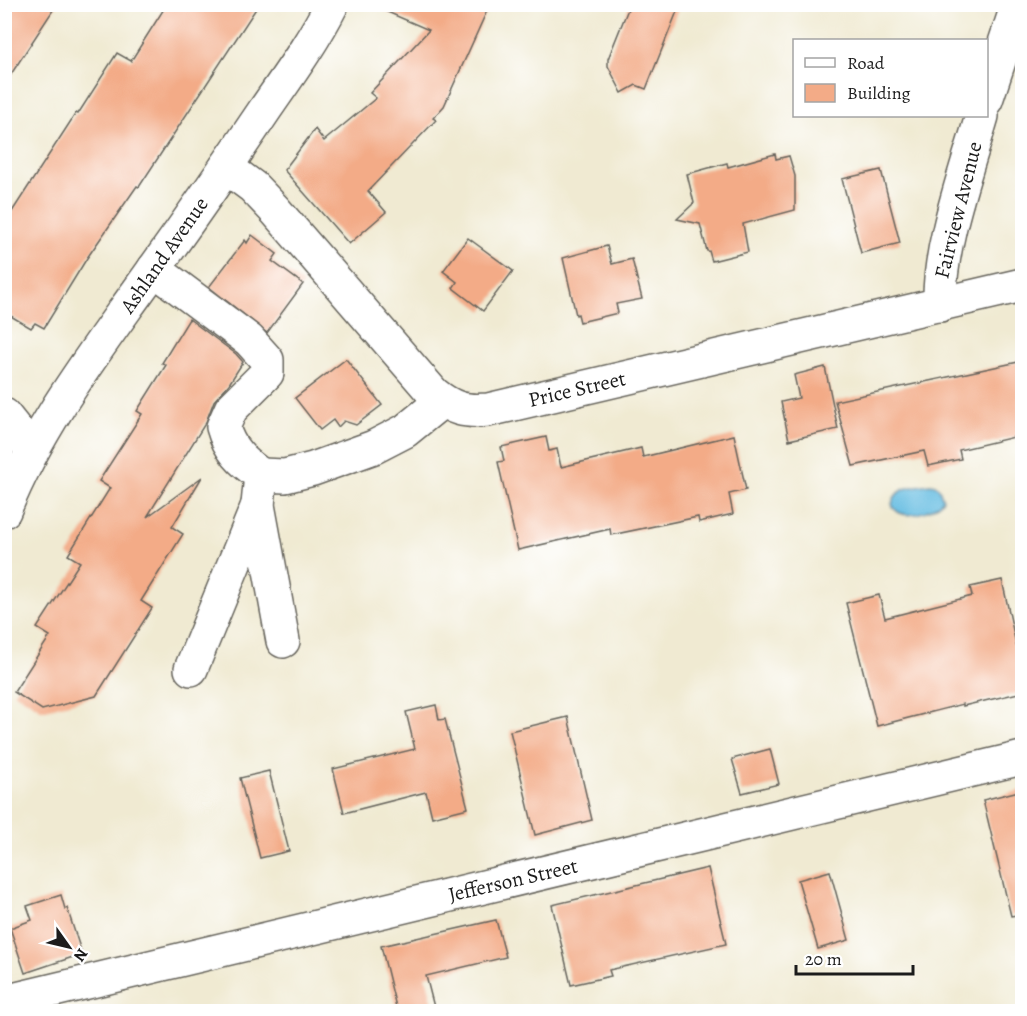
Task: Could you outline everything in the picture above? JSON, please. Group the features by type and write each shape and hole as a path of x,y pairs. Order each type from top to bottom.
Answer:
{"street":[{"name":"Ashland Avenue","path":"4,511 32,450 80,372 226,167 317,34 332,4"},
{"path":"988,97 1018,4"},
{"name":"Fairview Avenue","path":"940,305 939,290 944,254 982,117"},
{"name":"Price Street","path":"226,167 253,187 275,210 424,384 452,407 472,411 488,410 1023,285"},
{"path":"154,269 249,340 267,360 267,373 231,409 223,427 227,443 243,462 260,490 284,641"},
{"path":"191,669 260,490 285,476 313,470 374,447 405,431 442,401"},
{"path":"4,415 32,450"},
{"name":"Jefferson Street","path":"4,1002 1023,758"}],"water":[{"path":"930,484 939,489 943,499 925,512 909,515 896,510 892,504 897,494 906,488"}],"building":[{"path":"4,4 57,4 4,85"},
{"path":"167,4 259,4 139,187 137,186 87,258 44,328 35,323 31,328 4,312 4,224 117,53 131,61"},
{"path":"369,4 490,4 444,106 433,118 436,120 368,191 386,212 349,244 284,170 315,129 324,141 376,98 370,93 429,30"},
{"path":"630,4 680,4 646,89 636,85 622,93 608,66 608,59"},
{"path":"775,154 776,159 789,156 795,176 795,210 743,224 748,252 712,261 700,224 677,219 694,203 687,174 727,163 728,167"},
{"path":"881,170 900,243 861,253 842,179"},
{"path":"252,235 277,254 272,261 303,284 267,333 209,287 245,240 247,243"},
{"path":"468,238 513,271 483,311 453,288 457,282 443,271"},
{"path":"607,246 612,264 632,259 642,299 616,304 618,313 580,322 578,314 576,315 563,258"},
{"path":"189,319 236,354 243,362 229,384 214,401 206,422 147,517 202,477 172,527 183,534 141,601 152,608 96,696 42,710 14,692 50,636 37,628 80,562 68,555 110,488 99,481 142,414 137,411 166,365 162,363"},
{"path":"346,359 382,405 356,425 344,421 338,427 333,420 320,430 295,398"},
{"path":"1023,361 1023,435 959,450 961,459 928,466 924,451 853,466 835,401"},
{"path":"825,367 838,429 789,440 781,402 799,398 794,375"},
{"path":"734,435 746,490 729,494 733,514 699,522 698,517 611,535 610,529 518,550 498,462 504,461 501,447 546,437 549,451 557,449 561,467 641,448 643,457"},
{"path":"1002,580 1023,676 1023,692 963,706 963,704 877,726 846,603 879,595 885,618 972,596 970,587"},
{"path":"436,705 439,720 445,719 468,808 432,817 426,792 344,813 333,769 415,749 406,712"},
{"path":"568,717 592,820 535,835 510,731"},
{"path":"770,749 779,784 742,793 732,759"},
{"path":"269,771 289,851 260,858 240,778"},
{"path":"1023,790 1023,914 1011,916 983,800"},
{"path":"708,868 726,944 609,970 611,976 571,985 552,905"},
{"path":"830,871 849,940 818,949 798,880"},
{"path":"61,895 82,954 25,973 10,928 32,920 27,906"},
{"path":"496,920 506,957 426,976 435,1011 397,1011 381,946"}]}
